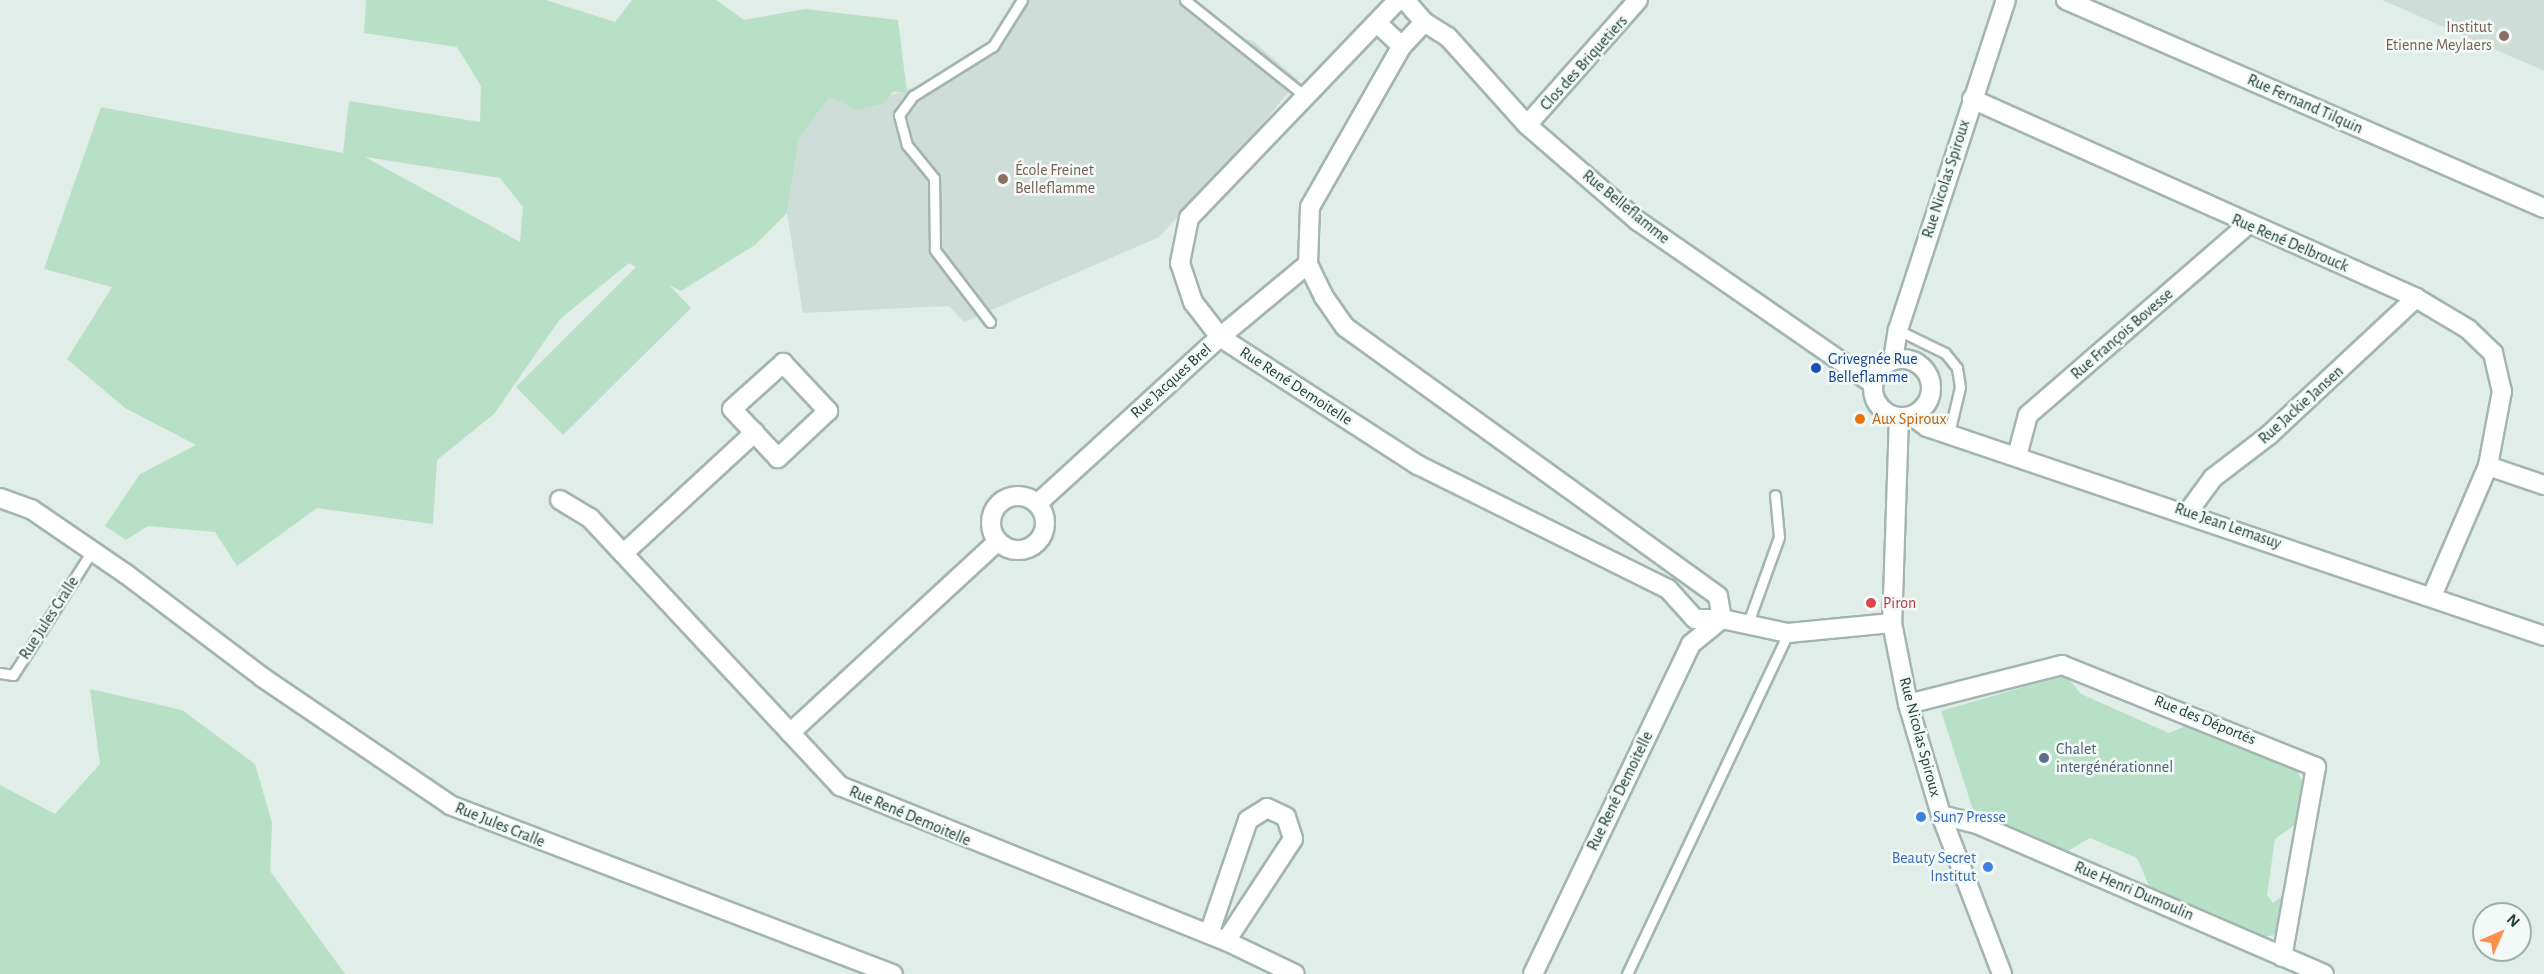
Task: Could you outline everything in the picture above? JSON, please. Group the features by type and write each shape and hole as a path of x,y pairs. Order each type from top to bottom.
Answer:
{"street":[{"name":"Rue René Demoitelle","path":"1398,0 1189,219 1179,263 1193,302 1220,337 1418,465 1668,590 1695,619 1722,619 1788,633 1892,623"},
{"name":"Rue Belleflamme","path":"1405,0 1424,22 1448,37 1527,125 1638,221 1873,384"},
{"name":"Clos des Briquetiers","path":"1527,125 1638,0"},
{"name":"Rue Nicolas Spiroux","path":"1893,360 1898,330 2006,0"},
{"name":"Rue Fernand Tilquin","path":"2066,0 2544,208"},
{"path":"1424,22 1402,46 1310,207 1308,264 1345,327 1718,596 1722,619"},
{"path":"1377,23 1402,46"},
{"name":"Rue René Delbrouck","path":"1972,99 2247,225 2416,298 2468,329 2493,352 2502,391 2488,466 2432,596"},
{"name":"Rue François Bovesse","path":"2017,456 2028,415 2247,225"},
{"name":"Rue Jacques Brel","path":"1038,503 1220,337 1308,264"},
{"name":"Rue Jackie Jansen","path":"2187,512 2213,478 2269,435 2416,298"},
{"path":"1893,360 1916,362 1931,378 1929,401 1906,417 1880,405 1873,384 1880,369 1893,360"},
{"path":"783,363 828,411 778,458 754,432 732,409 783,363"},
{"name":"Rue Nicolas Spiroux","path":"1906,417 1892,623 1908,704 1941,815 2002,974"},
{"name":"Rue Jean Lemasuy","path":"1906,417 2544,636"},
{"path":"624,553 754,432"},
{"path":"2488,466 2544,485"},
{"path":"1019,495 1038,503 1046,523 1036,544 1017,552 997,542 989,521 1000,501 1019,495"},
{"name":"Rue Jules Cralle","path":"0,498 31,509 450,805 893,974"},
{"name":"Rue René Demoitelle","path":"560,500 590,518 840,786 889,810 1218,938 1295,974"},
{"path":"790,733 997,542"},
{"name":"Rue René Demoitelle","path":"1533,974 1691,644 1722,619"},
{"name":"Rue des Déportés","path":"1908,704 2062,665 2316,767 2282,957"},
{"path":"1267,808 1286,817 1293,839 1218,938 1248,820 1267,808"},
{"name":"Rue Henri Dumoulin","path":"1941,815 1977,824 2324,974"}],"lane":[{"path":"990,322 935,250 934,178 907,145 899,115 913,96 993,46 1022,0"},
{"path":"1185,0 1305,96"},
{"path":"1898,330 1945,353 1957,368 1960,387 1948,433"},
{"path":"1748,623 1779,537 1775,495"},
{"name":"Rue Jules Cralle","path":"0,673 13,675 92,551"},
{"path":"1627,974 1788,633"}],"shaded area":[{"name":"École Freinet Belleflamme","path":"1018,0 1194,0 1189,4 1222,34 1253,41 1298,80 1246,145 1159,237 964,322 949,306 803,313 787,213 799,138 830,97 886,97 946,76 982,50"},
{"name":"Institut Etienne Meylaers","path":"2382,0 2544,0 2544,71"}],"green space":[{"path":"366,0 546,0 615,22 632,0 716,0 744,20 805,9 898,20 907,92 893,92 884,103 857,110 830,97 799,138 787,213 755,245 681,291 669,285 691,308 563,435 516,387 636,267 629,263 560,319 494,414 437,460 433,524 317,508 237,566 215,532 148,526 126,540 105,526 140,474 196,445 125,408 67,359 112,287 44,269 101,107 343,153 349,101 480,122 481,86 457,47 364,33","holes":["365,157 500,178 523,207 520,242"]},
{"path":"2065,675 2081,694 2169,733 2192,723 2297,770 2305,788 2299,822 2275,839 2267,895 2273,903 2288,892 2276,935 2261,937 2150,888 2137,858 2090,838 2066,852 1973,810 1941,711"},
{"path":"90,689 182,710 255,764 272,823 270,871 345,974 0,974 0,785 55,814 100,764"}],"place":[{"name":"Institut Etienne Meylaers","path":"2504,36"},
{"name":"École Freinet Belleflamme","path":"1003,179"},
{"name":"Grivegnée Rue Belleflamme","path":"1816,368"},
{"name":"Aux Spiroux","path":"1860,419"},
{"name":"Piron","path":"1871,603"},
{"name":"Chalet intergénérationnel","path":"2044,758"},
{"name":"Sun7 Presse","path":"1921,817"},
{"name":"Beauty Secret Institut","path":"1988,867"}]}
